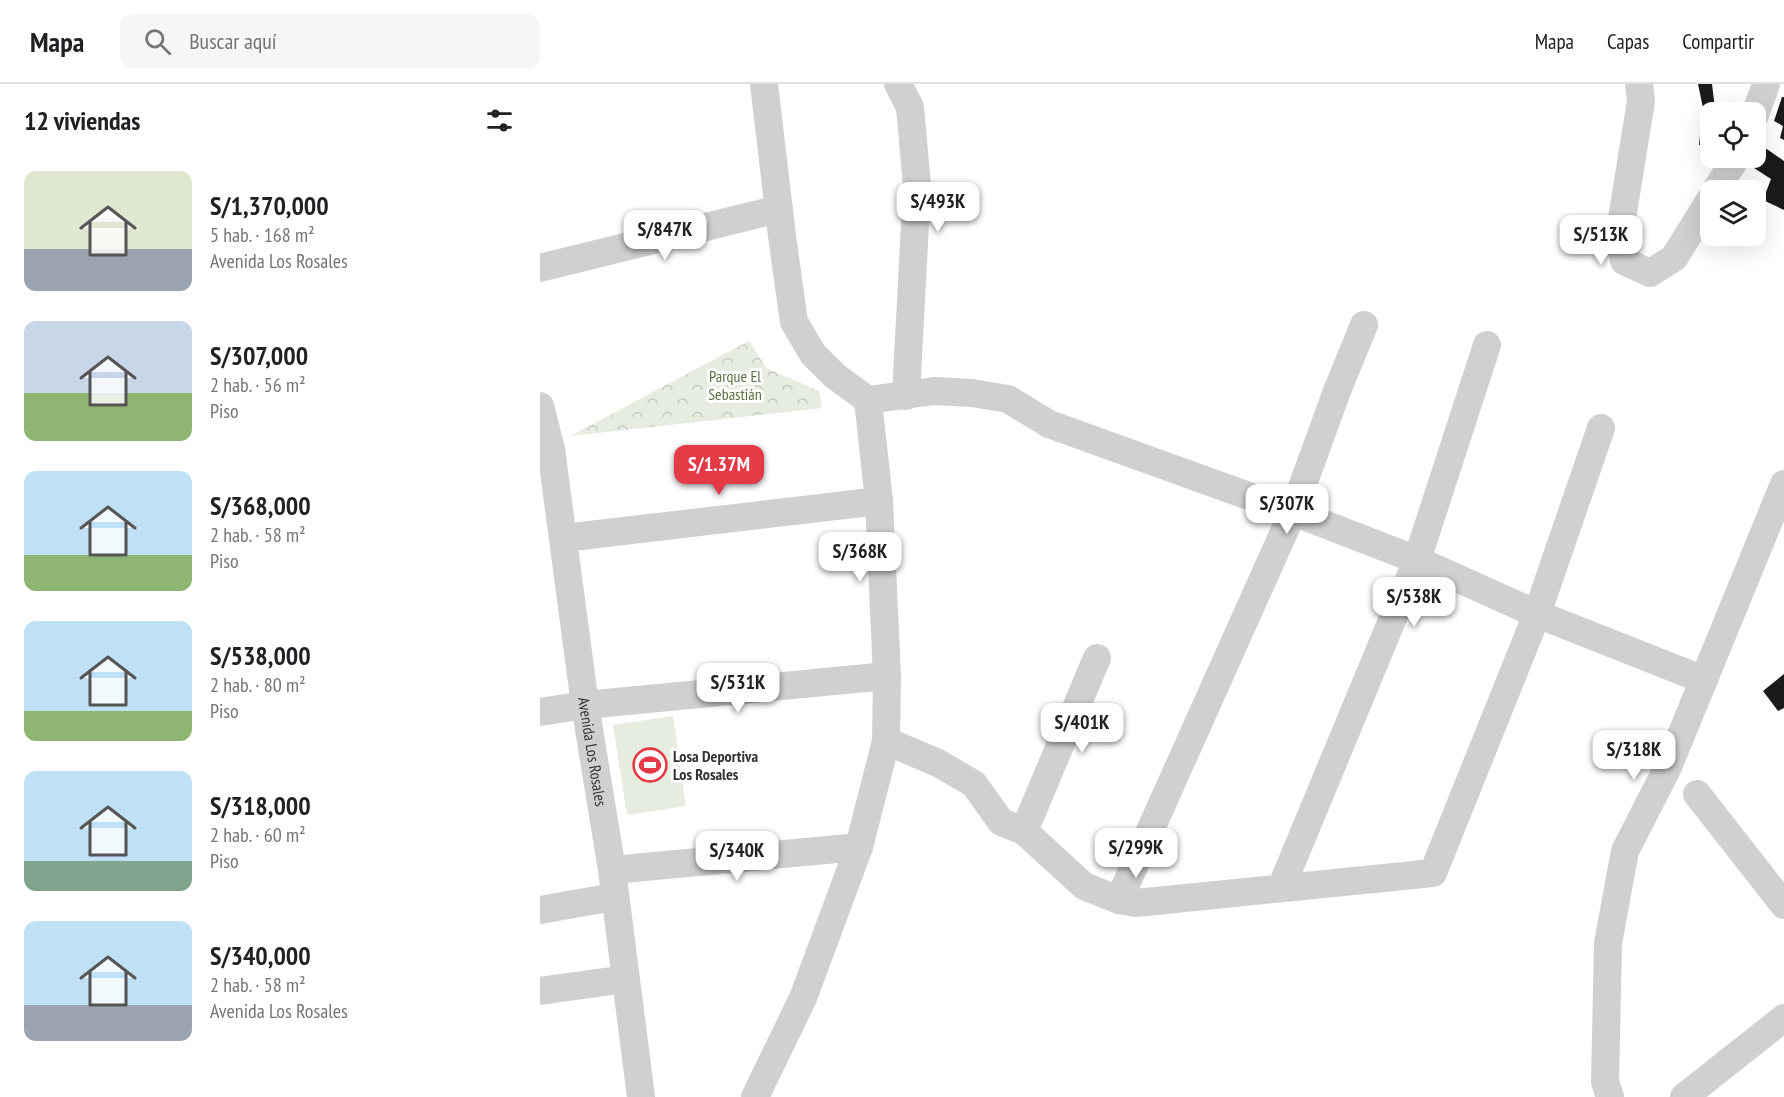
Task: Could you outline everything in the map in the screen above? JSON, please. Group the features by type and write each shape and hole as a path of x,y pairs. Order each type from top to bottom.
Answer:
{"street":[{"path":"764,84 794,322 813,354 835,376 868,400 934,391 972,393 1008,399 1049,424 1293,512 1417,560 1537,614 1704,680"},
{"path":"898,84 910,107 917,186 906,396"},
{"path":"1639,84 1641,102 1620,231 1624,261 1650,273 1674,258 1700,216"},
{"path":"1760,102 1766,84"},
{"path":"540,268 779,209"},
{"path":"1119,900 1293,512 1337,391 1364,325"},
{"path":"1281,888 1417,560 1487,345"},
{"path":"755,1097 803,998 859,847 886,741 887,676 879,501 868,400"},
{"name":"Avenida Los Rosales","path":"540,406 551,449 547,470 564,538 585,705 613,884 641,1097"},
{"path":"886,741 938,763 974,784 1001,822 1024,831 1084,886 1119,900 1136,903 1433,873 1537,614 1601,428"},
{"path":"1610,1097 1605,1082 1608,943 1625,851 1668,767 1784,484"},
{"path":"564,538 879,501"},
{"path":"1024,831 1097,658"},
{"path":"540,712 585,705 887,676"},
{"path":"1697,794 1784,905"},
{"path":"540,910 613,884 859,847"},
{"path":"540,991 626,979"},
{"path":"1684,1097 1784,1018"}],"green space":[{"name":"Parque El Sebastián","path":"749,341 766,368 819,391 822,408 570,436"},
{"name":"Losa Deportiva Los Rosales","path":"673,716 686,806 627,815 613,725"}],"building":[{"path":"1698,84 1712,84 1714,102 1702,102"},
{"path":"1782,97 1784,97 1784,140 1780,138 1783,126 1774,121"},
{"path":"1766,148 1784,161 1784,210 1766,201 1766,192 1771,179 1754,168 1766,168"},
{"path":"1784,674 1784,708 1778,711 1763,691"}],"place":[{"name":"Losa Deportiva Los Rosales","path":"650,765"}]}
